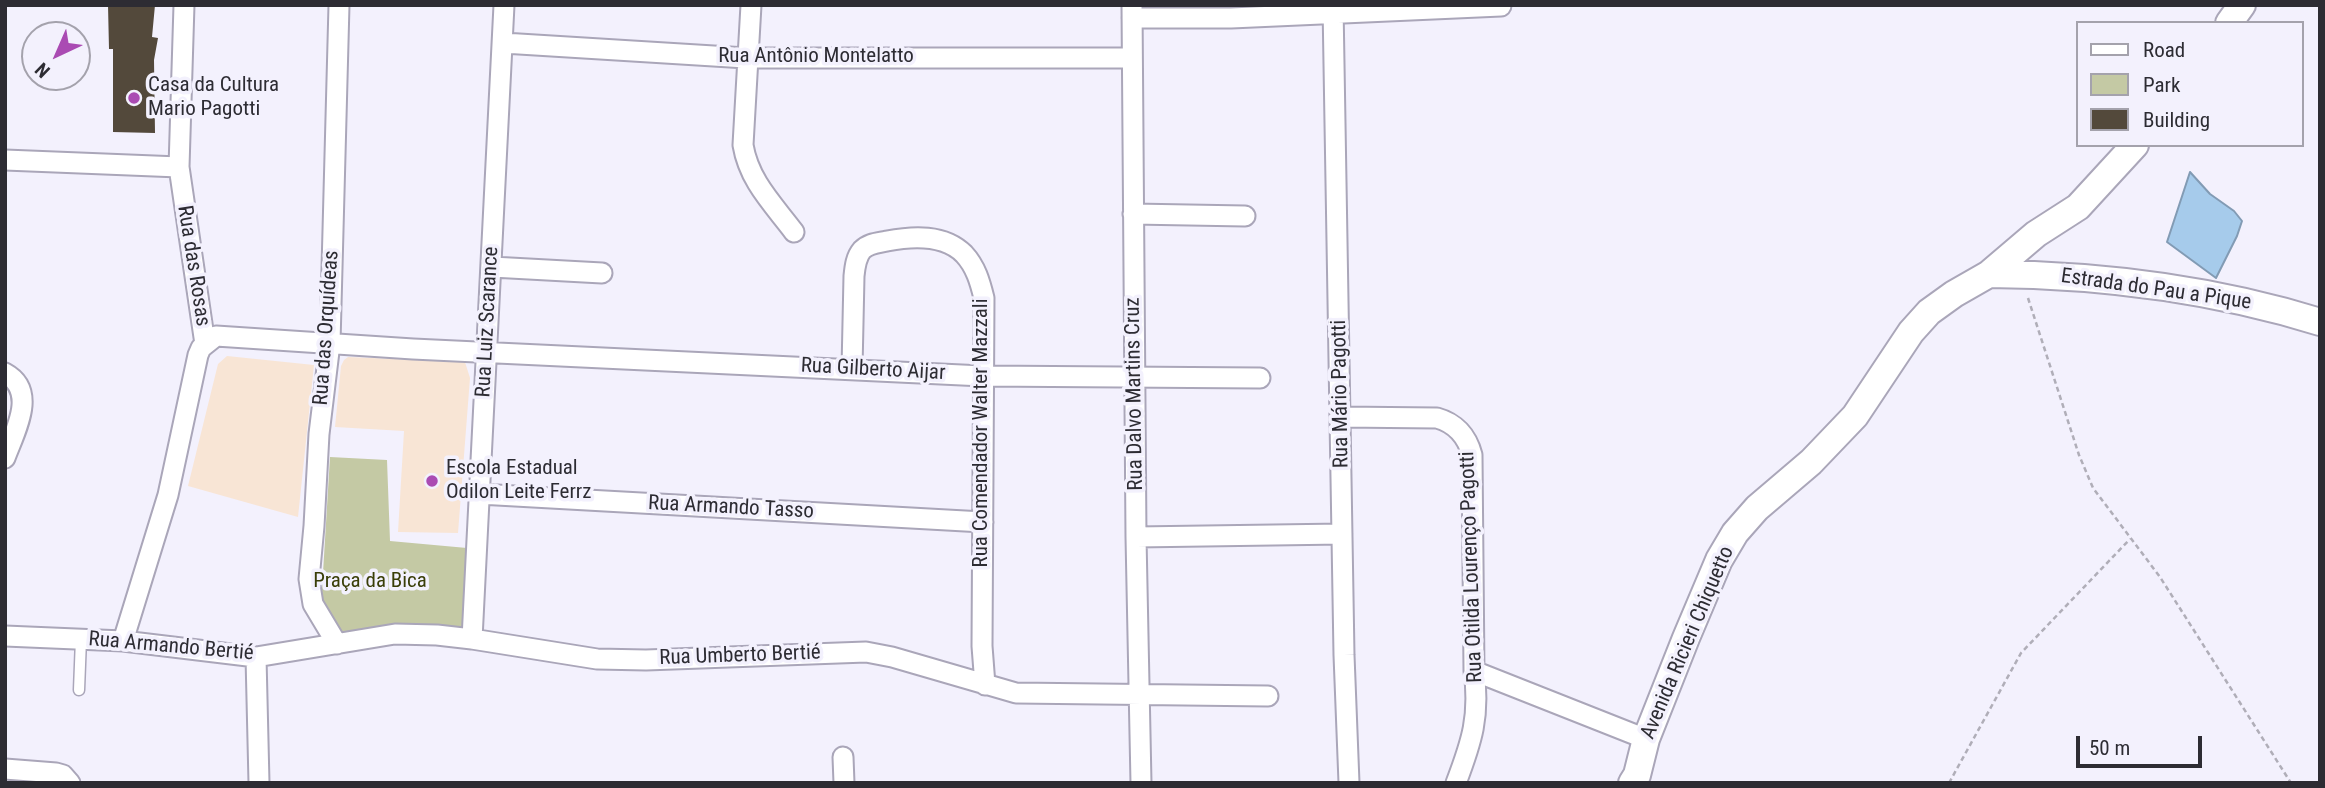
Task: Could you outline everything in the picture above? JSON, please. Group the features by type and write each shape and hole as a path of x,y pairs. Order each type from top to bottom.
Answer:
{"street":[{"name":"Rua das Rosas","path":"123,641 168,495 196,364 205,344 179,167 184,5"},
{"name":"Rua das Orquídeas","path":"337,644 313,604 309,579 319,434 330,343 339,5"},
{"name":"Rua Luiz Scarance","path":"472,639 504,5"},
{"path":"751,5 746,58 743,145 745,160 751,176 794,232"},
{"path":"2230,21 2242,5"},
{"path":"1132,11 1231,18 1334,9 1501,6"},
{"name":"Rua Mário Pagotti","path":"1334,9 1342,534 1349,783"},
{"name":"Rua Dalvo Martins Cruz","path":"1132,11 1134,377 1141,783"},
{"name":"Rua Antônio Montelatto","path":"503,43 746,58 1131,58"},
{"name":"Avenida Ricieri Chiquetto","path":"1632,783 1637,775 1646,739 1702,600 1719,560 1735,533 1757,508 1811,461 1854,416 1904,341 1930,312 1954,294 1989,274 2036,234 2078,207 2133,147"},
{"path":"5,160 179,167"},
{"path":"1133,214 1245,216"},
{"path":"2032,274 2036,234"},
{"name":"Rua Comendador Walter Mazzali","path":"852,369 855,262 861,251 870,244 904,237 929,237 948,243 964,254 977,272 984,298 982,646 985,685"},
{"path":"492,267 602,273"},
{"name":"Estrada do Pau a Pique","path":"1989,274 2032,274 2185,291 2260,306 2320,323"},
{"name":"Rua Gilberto Aijar","path":"205,344 216,337 486,353 983,376 1259,378"},
{"path":"5,373 18,383 23,403 5,458"},
{"name":"Rua Otilda Lourenço Pagotti","path":"1342,417 1437,418 1454,426 1469,445 1472,455 1474,671 1478,699 1476,722 1456,783"},
{"name":"Rua Armando Tasso","path":"479,494 983,522"},
{"path":"1136,537 1342,534"},
{"name":"Rua Umberto Bertié","path":"337,644 395,634 472,639 597,659 866,653 892,657 1016,693 1268,696"},
{"name":"Rua Armando Bertié","path":"5,636 123,641 256,657 337,644"},
{"path":"256,657 259,783"},
{"path":"1474,671 1646,739"},
{"path":"843,757 844,783"},
{"path":"5,769 56,773 70,783"}],"lane":[{"path":"79,690 81,639"}],"path":[{"path":"2032,274 2079,455 2093,488 2160,578 2291,783"},
{"path":"1949,783 2021,653 2130,539"}],"shaded area":[{"path":"227,356 314,365 298,517 188,486 218,364"},
{"name":"Escola Estadual Odilon Leite Ferrz","path":"348,357 465,362 470,378 458,533 398,532 404,431 335,427 341,366"}],"green space":[{"name":"Praça da Bica","path":"330,457 387,460 390,541 467,548 462,630 400,624 341,634 321,606"}],"water":[{"path":"2190,172 2210,194 2234,211 2242,221 2216,278 2167,242"}],"building":[{"path":"108,5 155,5 152,37 158,38 154,60 155,133 113,132 113,49 109,49"}],"place":[{"name":"Casa da Cultura Mario Pagotti","path":"134,98"},
{"name":"Escola Estadual Odilon Leite Ferrz","path":"432,481"}]}
